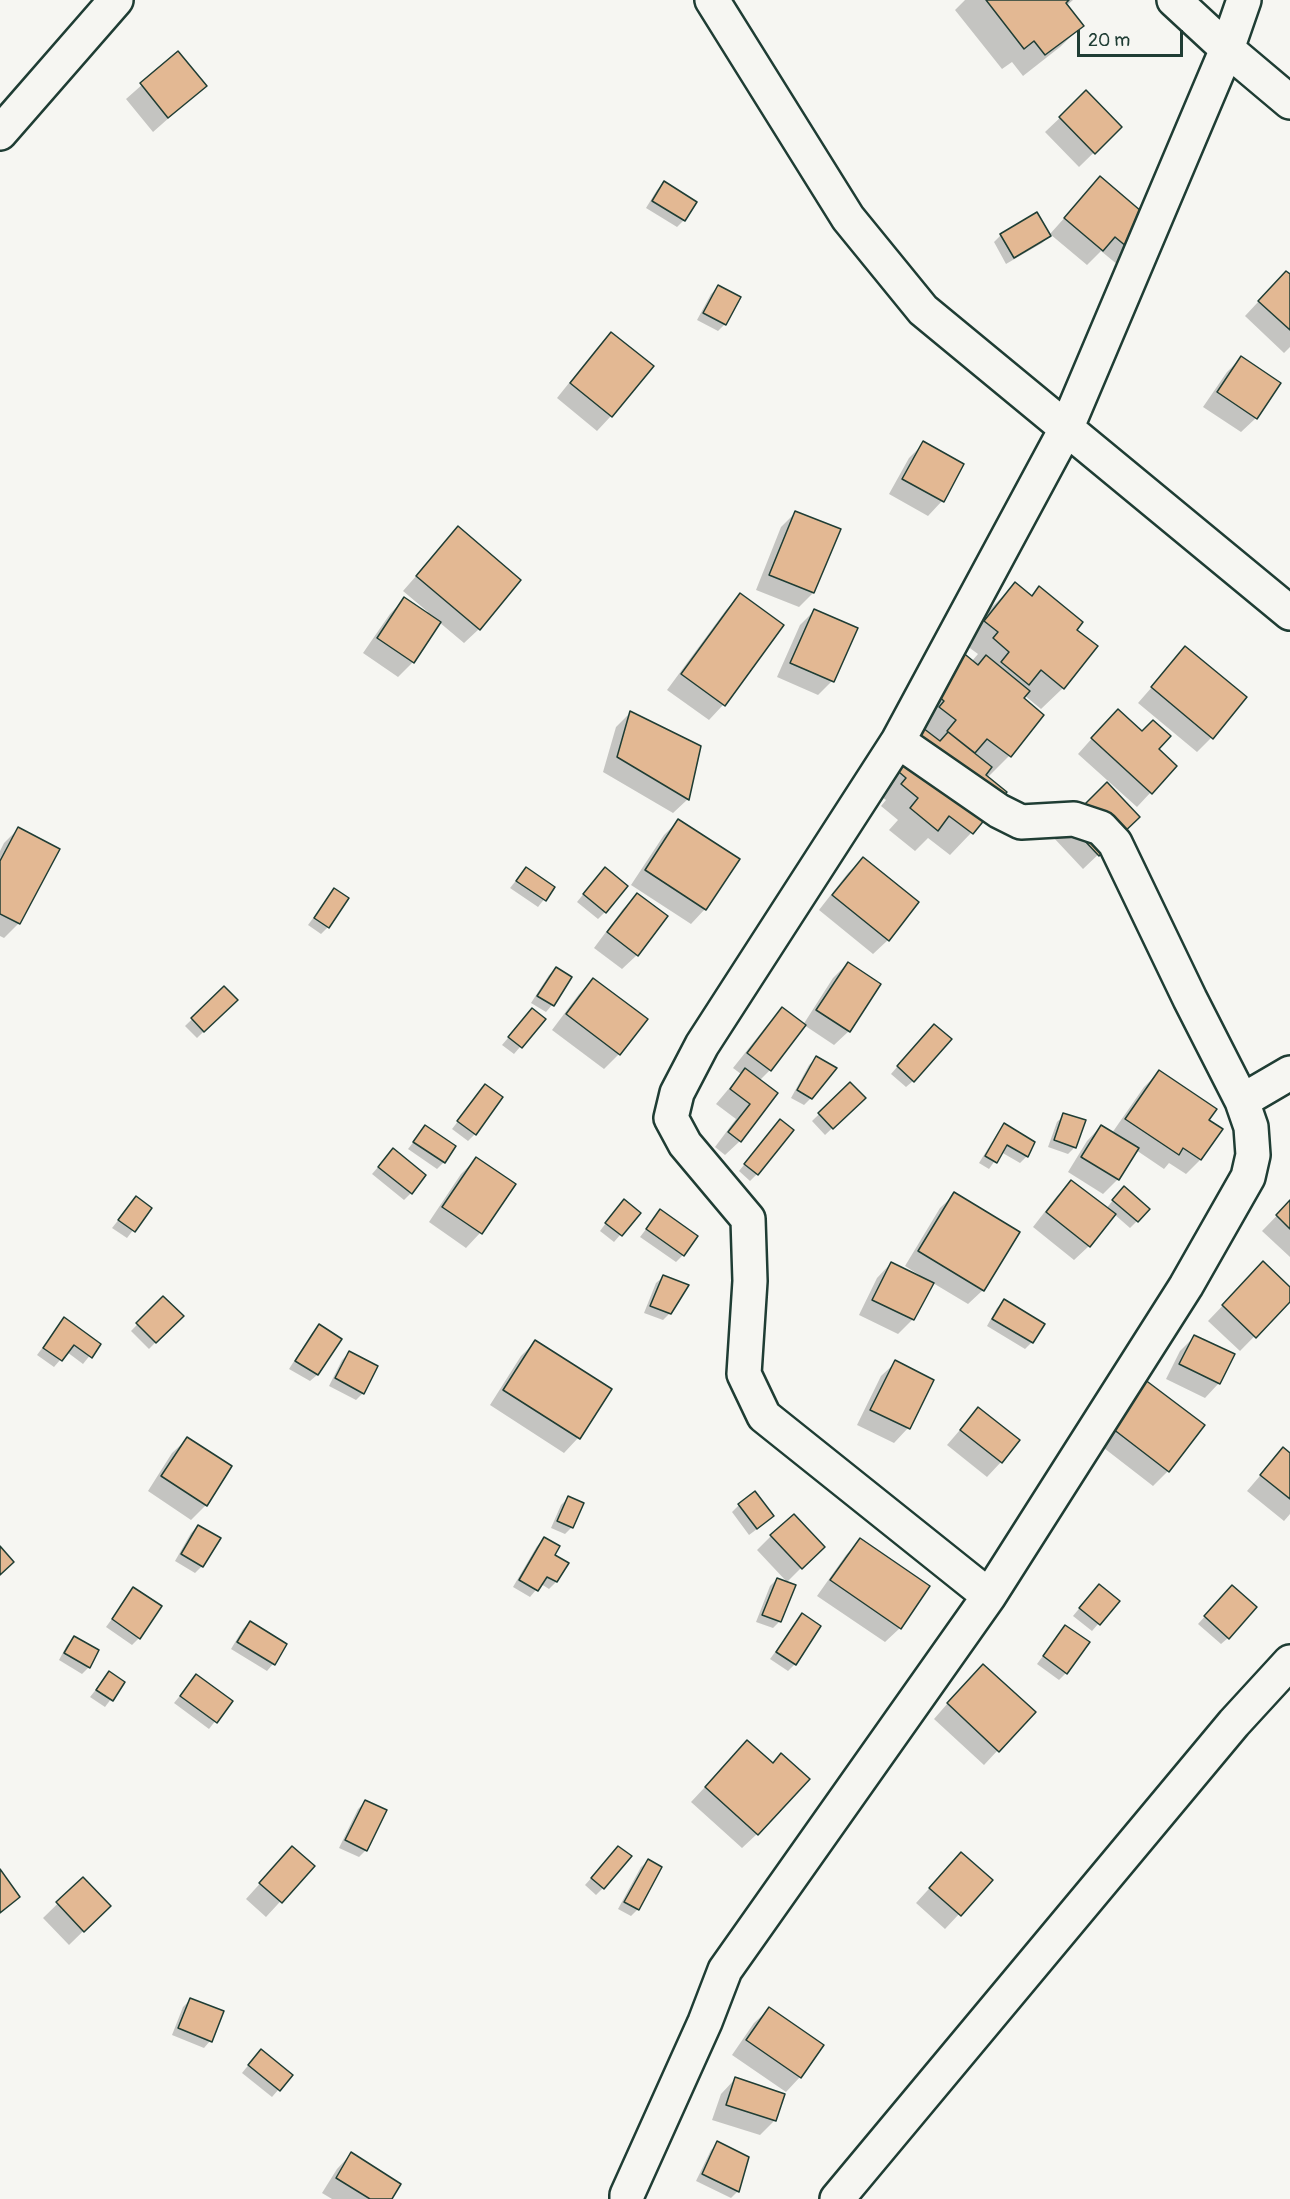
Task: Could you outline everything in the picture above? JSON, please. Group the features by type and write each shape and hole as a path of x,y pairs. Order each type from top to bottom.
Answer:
{"street":[{"path":"0,133 116,0"},
{"path":"712,0 848,218 923,310 1290,613"},
{"path":"1174,0 1290,102"},
{"path":"989,1596 764,1416 744,1374 750,1281 748,1220 685,1144 671,1118 677,1093 702,1045 898,741 1066,429 1227,49 1244,0"},
{"path":"627,2199 705,2022 725,1970 989,1596 1186,1286 1248,1177 1252,1155 1251,1127 1242,1101 1115,843 1101,828 1074,819 1021,822 999,811 898,741"},
{"path":"1242,1101 1290,1073"},
{"path":"837,2199 1234,1723 1290,1662"}],"building":[{"path":"986,0 1069,0 1066,3 1084,26 1045,55 1034,41 1024,49"},
{"path":"178,51 207,86 168,118 140,83"},
{"path":"1086,90 1122,127 1095,154 1059,117"},
{"path":"1100,176 1162,229 1139,257 1115,237 1103,251 1064,218"},
{"path":"664,181 697,202 685,221 652,201"},
{"path":"1037,212 1051,236 1014,258 1000,234"},
{"path":"1286,271 1290,274 1290,330 1258,301"},
{"path":"718,285 741,297 726,325 703,313"},
{"path":"611,332 654,366 612,417 570,383"},
{"path":"1241,356 1281,383 1257,419 1217,392"},
{"path":"923,441 964,464 944,502 902,479"},
{"path":"795,511 841,529 814,593 769,575"},
{"path":"458,526 521,580 480,630 416,576"},
{"path":"1015,582 1032,596 1039,586 1083,622 1077,630 1098,646 1064,689 1041,670 1029,685 1001,662 1009,652 993,638 998,632 984,621"},
{"path":"740,593 784,625 725,706 681,674"},
{"path":"404,597 441,622 414,663 377,638"},
{"path":"814,609 858,628 834,682 790,663"},
{"path":"1185,646 1247,697 1213,739 1151,687"},
{"path":"961,651 978,665 986,655 1030,691 1024,698 1044,715 1011,757 987,739 975,753 947,731 956,720 939,707 944,701 930,689"},
{"path":"1118,709 1142,731 1153,720 1171,736 1159,749 1177,766 1152,794 1091,738"},
{"path":"630,711 701,746 689,800 617,757"},
{"path":"923,728 940,741 948,732 992,767 986,775 1007,792 973,834 949,816 938,831 910,808 918,798 901,784 906,778 893,767"},
{"path":"1107,782 1140,817 1099,856 1067,822"},
{"path":"678,819 740,859 706,910 645,870"},
{"path":"18,827 60,849 20,924 0,914 0,861"},
{"path":"863,857 919,902 889,941 832,895"},
{"path":"526,867 555,887 546,901 516,881"},
{"path":"605,867 628,886 606,913 583,894"},
{"path":"334,888 349,898 329,928 314,918"},
{"path":"637,893 668,916 638,956 607,932"},
{"path":"848,962 881,984 850,1032 816,1010"},
{"path":"556,967 572,977 554,1006 537,996"},
{"path":"593,978 648,1019 620,1055 566,1014"},
{"path":"224,986 238,1000 204,1032 191,1018"},
{"path":"782,1007 806,1025 771,1071 747,1053"},
{"path":"532,1008 546,1019 522,1048 508,1037"},
{"path":"934,1024 952,1039 914,1082 897,1066"},
{"path":"816,1056 837,1068 812,1099 797,1090"},
{"path":"745,1068 778,1093 741,1142 728,1132 750,1104 730,1089"},
{"path":"1159,1070 1217,1109 1209,1120 1223,1129 1201,1160 1183,1148 1179,1155 1125,1119"},
{"path":"850,1082 866,1098 833,1129 818,1113"},
{"path":"485,1084 503,1097 476,1135 457,1121"},
{"path":"1063,1113 1086,1120 1076,1148 1054,1140"},
{"path":"780,1119 794,1130 758,1175 744,1164"},
{"path":"1004,1123 1035,1142 1028,1157 1007,1145 997,1163 985,1156"},
{"path":"425,1125 456,1146 445,1163 413,1142"},
{"path":"1101,1125 1139,1148 1119,1180 1081,1157"},
{"path":"393,1148 426,1175 412,1194 378,1167"},
{"path":"476,1157 516,1184 482,1234 442,1207"},
{"path":"1071,1180 1116,1214 1090,1247 1046,1212"},
{"path":"1124,1186 1150,1209 1138,1222 1112,1200"},
{"path":"954,1192 1020,1232 984,1291 918,1251"},
{"path":"136,1196 152,1208 135,1232 118,1220"},
{"path":"624,1199 641,1213 622,1236 605,1223"},
{"path":"1290,1200 1290,1229 1276,1215"},
{"path":"660,1209 698,1236 684,1256 646,1229"},
{"path":"1263,1261 1290,1287 1290,1302 1256,1338 1222,1305"},
{"path":"891,1262 934,1283 914,1320 872,1300"},
{"path":"663,1275 689,1285 671,1314 650,1306"},
{"path":"163,1296 184,1316 156,1343 136,1323"},
{"path":"1004,1299 1045,1324 1033,1343 992,1319"},
{"path":"64,1317 101,1344 92,1358 74,1345 62,1361 43,1348"},
{"path":"319,1324 342,1339 318,1375 295,1361"},
{"path":"1194,1335 1235,1354 1220,1384 1179,1364"},
{"path":"535,1340 612,1389 580,1439 503,1390"},
{"path":"349,1351 378,1366 364,1394 335,1378"},
{"path":"895,1360 934,1380 910,1429 870,1410"},
{"path":"1140,1376 1205,1425 1169,1472 1104,1422"},
{"path":"978,1407 1020,1440 1002,1463 960,1430"},
{"path":"187,1437 232,1466 207,1506 161,1476"},
{"path":"1283,1447 1290,1453 1290,1499 1260,1475"},
{"path":"755,1491 774,1516 757,1529 738,1504"},
{"path":"568,1496 584,1503 573,1528 557,1521"},
{"path":"794,1514 825,1547 802,1569 770,1535"},
{"path":"198,1525 221,1538 203,1567 181,1554"},
{"path":"544,1537 560,1546 555,1555 569,1563 557,1582 547,1577 538,1591 519,1580"},
{"path":"860,1538 930,1586 901,1629 830,1580"},
{"path":"0,1546 14,1562 0,1575"},
{"path":"777,1578 796,1585 781,1622 762,1615"},
{"path":"1099,1584 1120,1601 1100,1625 1079,1608"},
{"path":"1232,1585 1257,1607 1229,1639 1204,1616"},
{"path":"133,1587 162,1606 140,1639 112,1619"},
{"path":"802,1613 821,1626 796,1665 776,1652"},
{"path":"250,1621 287,1644 275,1665 237,1642"},
{"path":"1065,1625 1090,1642 1067,1674 1043,1656"},
{"path":"74,1636 99,1650 90,1668 64,1653"},
{"path":"983,1664 1036,1712 999,1752 947,1703"},
{"path":"109,1671 125,1682 113,1701 96,1690"},
{"path":"196,1674 233,1701 217,1723 180,1696"},
{"path":"747,1740 773,1763 781,1753 810,1779 758,1835 705,1787"},
{"path":"365,1800 387,1810 367,1851 345,1840"},
{"path":"292,1846 315,1866 282,1903 259,1883"},
{"path":"618,1846 632,1856 604,1889 591,1878"},
{"path":"961,1852 993,1880 961,1916 929,1888"},
{"path":"648,1859 662,1867 639,1910 624,1902"},
{"path":"0,1869 20,1897 0,1913"},
{"path":"83,1877 111,1906 84,1932 56,1902"},
{"path":"190,1998 224,2011 212,2042 178,2028"},
{"path":"769,2007 824,2045 801,2078 746,2040"},
{"path":"261,2049 293,2075 280,2091 248,2065"},
{"path":"735,2077 785,2094 776,2121 726,2105"},
{"path":"717,2141 749,2157 739,2192 702,2174"},
{"path":"351,2152 401,2184 392,2199 370,2199 336,2178"}]}
